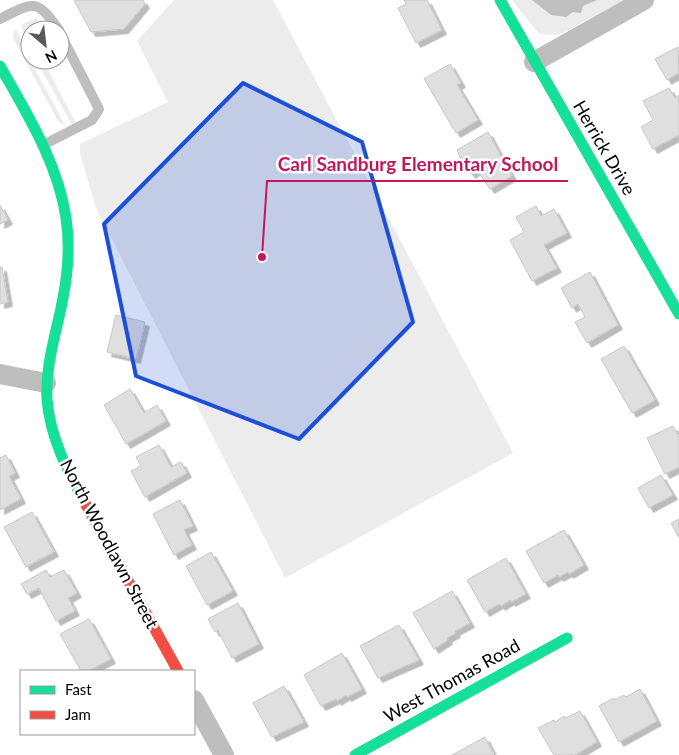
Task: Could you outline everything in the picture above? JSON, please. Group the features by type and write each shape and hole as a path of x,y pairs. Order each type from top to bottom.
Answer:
{"street":[{"name":"Herrick Drive","path":"500,0 679,314"},
{"path":"534,62 644,0"},
{"name":"North Woodlawn Street","path":"0,66 43,145 62,189 69,228 66,283 50,350 46,383 52,428 69,472 177,670"},
{"path":"0,374 46,383"},
{"name":"West Thomas Road","path":"355,755 384,748 566,638"},
{"path":"195,702 224,755"}],"lane":[{"path":"0,19 32,1 46,6 53,20"},
{"path":"43,145 92,120 99,109 70,52"}],"highlighted area":[{"path":"243,83 362,142 413,322 299,439 136,376 104,224"}],"shaded area":[{"path":"174,0 273,0 513,453 285,578 96,208 80,153 80,144 168,102 137,41"},
{"path":"512,0 624,0 557,35 539,34"},
{"path":"532,0 597,0 583,6 581,13 573,12 566,17 551,15"},
{"path":"16,28 20,37 20,51 14,40 13,34"},
{"path":"30,70 35,70 66,127 58,121"},
{"path":"42,70 48,70 76,123 72,125"}],"building":[{"path":"74,0 143,0 145,4 124,29 91,32"},
{"path":"404,0 427,0 442,30 416,43 398,8 406,4"},
{"path":"678,47 679,73 667,80 655,59"},
{"path":"450,64 461,83 457,85 478,120 456,133 424,79"},
{"path":"669,88 675,98 679,95 679,135 653,149 641,127 653,120 643,101"},
{"path":"488,132 512,176 490,189 477,170 471,174 462,162 457,150"},
{"path":"0,205 8,220 0,224"},
{"path":"536,206 541,216 554,209 567,233 544,245 557,268 532,281 510,240 524,232 516,217"},
{"path":"0,267 2,267 8,302 0,304"},
{"path":"590,272 618,325 587,343 575,322 585,317 578,304 572,308 561,288"},
{"path":"116,315 145,322 136,359 107,352"},
{"path":"624,346 655,400 632,413 601,359"},
{"path":"130,389 144,413 157,405 166,421 126,444 104,405"},
{"path":"673,426 679,437 679,467 665,474 647,438"},
{"path":"159,445 171,467 181,462 187,473 145,497 131,471 141,466 136,457"},
{"path":"6,455 15,473 9,476 21,499 0,510 0,458"},
{"path":"661,475 673,495 649,508 638,488"},
{"path":"180,500 193,526 184,530 192,545 174,555 153,514"},
{"path":"32,512 54,552 26,567 4,527"},
{"path":"679,519 679,538 671,523"},
{"path":"564,530 584,565 569,574 568,572 559,577 558,575 544,583 526,551"},
{"path":"211,552 233,591 207,605 186,566"},
{"path":"506,558 526,594 511,602 510,600 501,606 499,604 485,612 467,580"},
{"path":"46,570 50,577 64,570 77,593 68,598 75,611 56,621 39,588 27,594 21,584"},
{"path":"452,591 470,623 455,631 456,633 447,638 448,640 434,649 413,613"},
{"path":"238,603 259,644 232,658 218,630 215,632 208,619"},
{"path":"89,619 111,659 90,670 80,670 60,634"},
{"path":"399,625 419,660 378,678 360,646"},
{"path":"342,653 362,689 347,697 346,695 337,701 336,699 321,706 304,675"},
{"path":"284,686 304,722 272,737 253,703"},
{"path":"640,689 657,721 619,742 599,706 614,698 615,700 624,695 626,697"},
{"path":"580,711 597,742 575,755 554,755 538,728"},
{"path":"485,737 494,755 452,755"}],"traffic: fast":[{"path":"500,0 679,314"},
{"path":"0,66 31,121 49,158 62,198 66,218 68,238 67,268 48,374 47,399 56,441 86,505"},
{"path":"355,755 567,638"}],"traffic: jam":[{"path":"86,505 177,670"}],"place":[{"name":"Carl Sandburg Elementary School","path":"262,257"}]}
